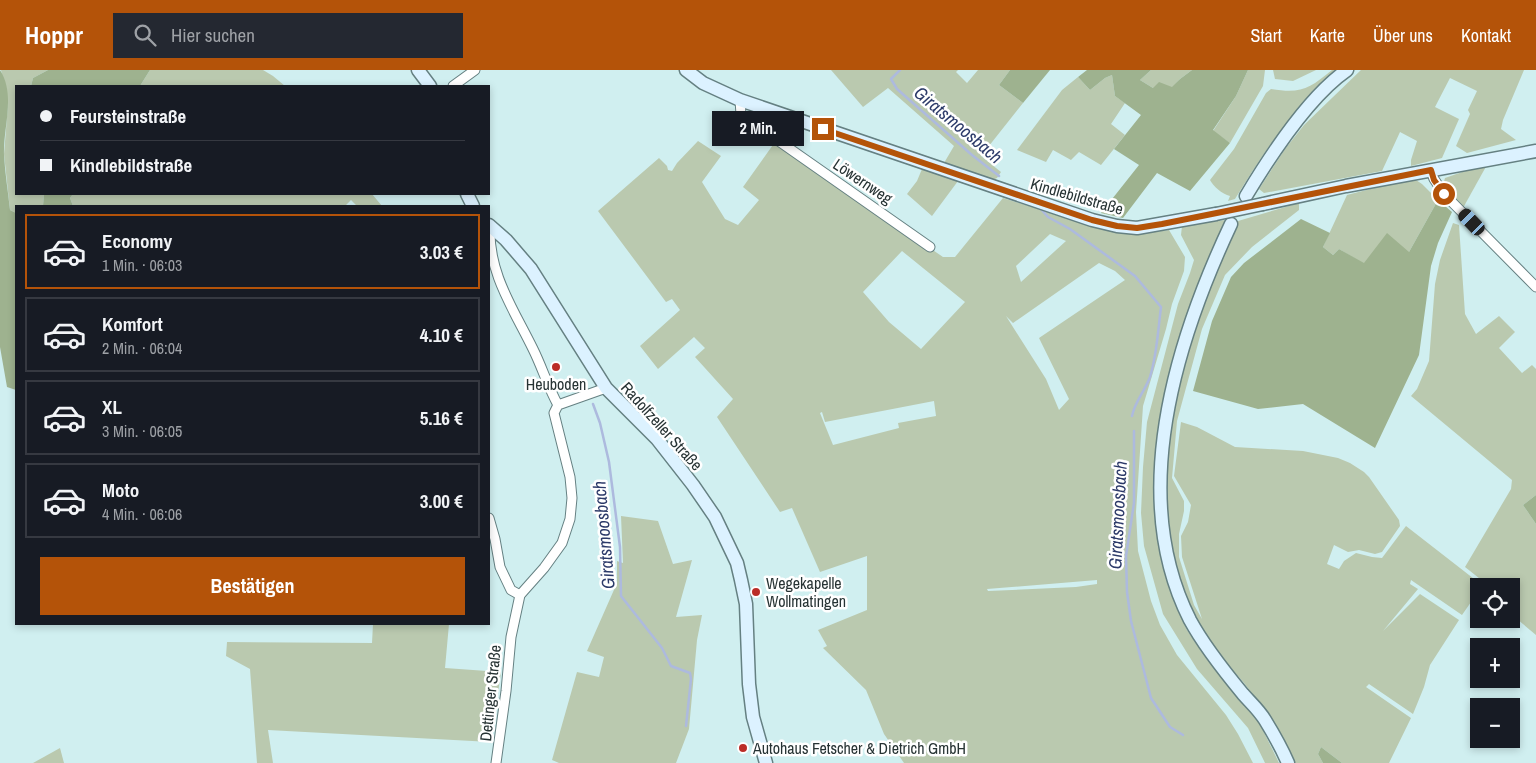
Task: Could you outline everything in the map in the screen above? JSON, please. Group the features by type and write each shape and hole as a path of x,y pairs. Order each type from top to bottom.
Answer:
{"main road":[{"path":"418,70 429,85"},
{"name":"Kindlebildstraße","path":"686,70 703,83 740,100 1052,207 1117,226 1137,228 1216,214 1346,186 1536,151"},
{"path":"1246,196 1276,150 1316,97 1346,70"},
{"path":"1231,224 1195,306 1175,381 1165,427 1161,463 1163,524 1168,558 1176,586 1191,620 1217,662 1264,719 1288,763"},
{"name":"Radolfzeller Straße","path":"490,226 506,240 531,269 606,388 657,439 688,478 714,517 737,563 746,604 749,684 753,716 766,763"}],"street":[{"path":"454,85 475,70"},
{"name":"Löwernweg","path":"740,100 741,115 755,127 930,246"},
{"path":"1431,170 1434,180 1444,194 1536,287"},
{"name":"Dettinger Straße","path":"490,226 492,259 497,276 508,303 537,356 558,405 554,413 570,477 572,498 570,519 562,543 544,568 520,595 511,637 506,692 496,763"},
{"path":"558,405 606,388"},
{"path":"490,521 496,540 500,567 511,590 520,595"}],"green space":[{"path":"0,70 5,80 8,100 4,144 6,176 10,210 15,212 15,390 7,387 0,347"},
{"path":"1,70 48,70 33,78 31,85 15,85 15,195 44,195 43,205 15,205 15,212 10,210 4,154 8,104"},
{"path":"48,70 150,70 141,85 31,85 33,78"},
{"path":"150,70 263,70 284,85 141,85"},
{"path":"831,70 958,70 956,72 967,83 978,70 1010,70 999,85 1023,103 981,156 1001,172 993,180 944,163 954,146 888,88 863,107"},
{"path":"1010,70 1050,70 1023,103 999,85"},
{"path":"1087,70 1151,70 1140,80 1153,88 1159,82 1172,87 1192,70 1248,70 1236,96 1213,130 1230,143 1190,191 1157,173 1123,218 1101,213 1139,165 1114,149 1141,115 1115,96 1112,75 1090,90 1078,77"},
{"path":"1151,70 1192,70 1172,88 1153,88 1140,80"},
{"path":"1248,70 1265,70 1263,86 1230,143 1213,131 1236,96"},
{"path":"1273,70 1316,70 1293,81 1275,79"},
{"path":"1332,70 1336,73 1293,116 1268,148 1235,199 1228,201 1230,196 1218,190 1210,180 1234,149 1266,93 1271,89 1290,91 1311,86"},
{"path":"1361,70 1524,70 1501,129 1516,140 1467,153 1456,146 1470,114 1468,110 1477,91 1450,78 1435,107 1459,119 1442,158 1411,166 1417,141 1400,132 1382,171 1264,193 1259,189 1285,149 1304,125"},
{"path":"1112,75 1115,96 1125,103 1111,124 1125,135 1101,165 1079,152 1071,160 1053,150 1046,162 1017,150 1062,90 1078,77 1090,90"},
{"path":"698,141 721,156 702,182 725,219 738,225 759,200 743,187 775,142 943,257 955,257 1003,198 1105,230 1139,234 1169,230 1185,257 1184,271 1172,304 1143,406 1136,512 1138,551 1151,601 1160,625 1177,655 1226,715 1253,763 904,763 884,734 866,690 823,648 827,646 818,630 867,610 867,556 820,572 792,508 780,512 717,417 733,399 695,357 705,348 694,337 658,369 640,346 680,310 672,299 666,302 598,211 659,158 667,166 668,170 672,171","holes":["1050,234 1066,241 1021,282 1016,266","902,251 965,302 921,349 889,322 863,292","1099,263 1115,271 1125,280 1039,338 1069,399 1059,410 1046,379 1006,316 1013,323","934,401 936,416 898,423 899,428 833,445 820,413 822,412 825,422","1097,580 1097,584 1076,587 988,591 987,589"]},
{"path":"1488,163 1463,208 1449,195 1443,185 1445,178"},
{"path":"922,169 958,181 932,216 907,194 917,181"},
{"path":"1413,178 1438,200 1409,252 1364,264 1339,249 1333,255 1323,247 1347,195"},
{"path":"44,195 72,195 70,198 73,205 43,205"},
{"path":"72,195 373,195 381,205 356,205 351,200 346,205 73,205 70,198"},
{"path":"1438,200 1452,212 1438,243 1431,266 1419,355 1375,448 1303,404 1258,409 1193,391 1212,321 1231,277 1244,263 1301,219 1330,233 1323,247 1333,255 1339,249 1364,263 1387,233 1409,252"},
{"path":"1299,203 1299,210 1252,247 1225,275 1202,329 1177,421 1172,478 1184,501 1179,534 1179,557 1194,605 1202,619 1182,557 1181,536 1188,522 1191,505 1174,476 1181,422 1197,427 1235,447 1303,451 1338,458 1364,472 1399,520 1400,526 1382,552 1375,554 1359,550 1348,552 1334,545 1327,564 1339,569 1344,561 1356,553 1382,558 1406,526 1473,578 1470,578 1470,604 1462,615 1411,580 1410,584 1418,589 1383,631 1420,594 1459,620 1430,665 1424,687 1413,714 1369,684 1366,687 1411,718 1389,763 1342,763 1321,747 1318,754 1323,763 1294,763 1270,717 1211,645 1178,585 1169,544 1166,459 1180,377 1197,313 1228,239 1238,221"},
{"path":"1225,220 1198,284 1179,337 1156,466 1156,521 1159,545 1175,604 1187,630 1201,651 1258,720 1279,763 1265,763 1248,728 1197,669 1163,614 1144,546 1141,513 1147,422 1178,304 1194,260 1181,235 1182,226"},
{"path":"1453,223 1459,225 1465,314 1476,334 1499,316 1515,332 1499,348 1522,373 1532,365 1536,369 1536,495 1523,505 1536,524 1536,635 1520,622 1520,578 1479,578 1465,567 1511,489 1512,480 1411,396 1417,389 1429,361 1435,284 1440,260"},
{"path":"1536,495 1536,524 1523,505"},
{"path":"621,516 658,521 673,564 692,560 676,617 702,615 697,640 689,729 676,763 559,763 552,760 577,672 599,677 604,657 587,651 617,583 617,561 623,563"},
{"path":"373,625 449,625 445,668 501,672 491,742 268,730 273,763 257,763 250,669 226,656 227,642 372,643"},
{"path":"1321,747 1342,763 1323,763 1318,754"},
{"path":"60,748 64,763 33,763"}],"waterway":[{"name":"Giratsmoosbach","path":"900,70 891,79 897,89 972,155 999,176"},
{"name":"Giratsmoosbach","path":"1041,209 1048,217 1070,229 1135,276 1161,307 1156,351 1150,377 1132,416"},
{"name":"Giratsmoosbach","path":"593,404 600,423 609,462 620,547 621,596 662,648 671,666 690,673 686,726"},
{"name":"Giratsmoosbach","path":"1134,431 1134,503 1126,556 1127,592 1131,621 1151,698 1170,727 1183,735"}],"place":[{"name":"Heuboden","path":"556,367"},
{"name":"Wegekapelle Wollmatingen","path":"756,592"},
{"name":"Autohaus Fetscher & Dietrich GmbH","path":"743,748"}],"route":[{"path":"823,129 1052,207 1117,226 1137,228 1162,224 1431,170 1434,180 1444,194"}]}
